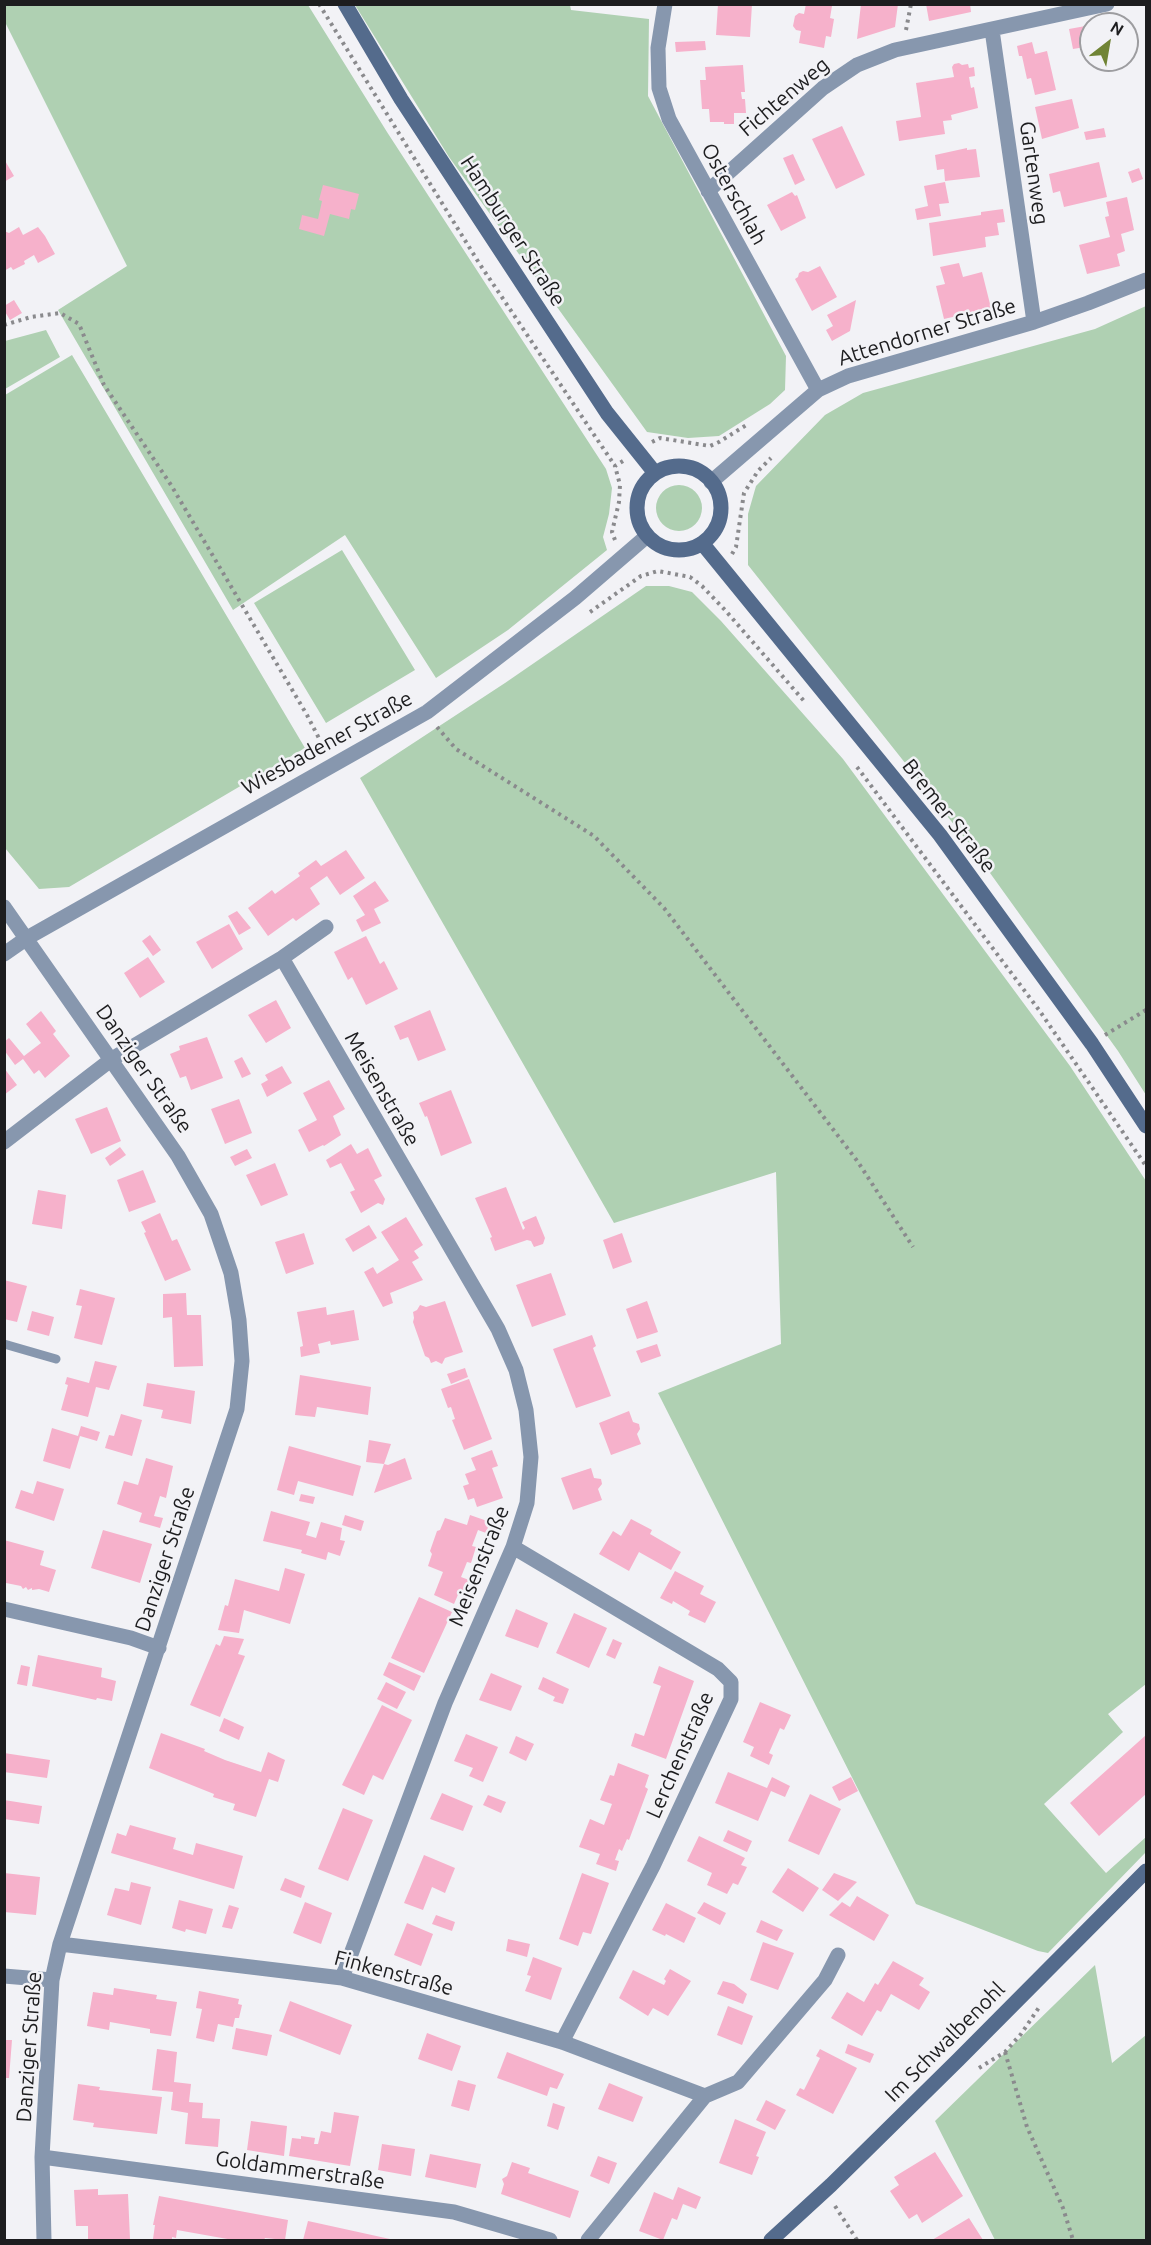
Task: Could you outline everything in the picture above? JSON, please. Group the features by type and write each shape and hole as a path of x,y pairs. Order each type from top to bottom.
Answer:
{"main road":[{"name":"Hamburger Straße","path":"345,4 401,99 607,413 655,474"},
{"path":"672,467 691,468 711,482 717,492 720,514 711,535 702,543 683,550 672,549 662,546 647,536 637,508 642,489 655,474 672,467"},
{"name":"Bremer Straße","path":"702,543 940,836 1092,1044 1146,1126"},
{"name":"Im Schwalbenohl","path":"771,2241 950,2068 1146,1871"}],"street":[{"name":"Osterschlah","path":"665,4 658,48 659,88 669,119 818,390"},
{"name":"Fichtenweg","path":"708,191 823,88 857,65 895,50 1107,4"},
{"name":"Gartenweg","path":"992,30 1034,322"},
{"name":"Attendorner Straße","path":"711,482 818,390 848,376 1034,322 1146,280"},
{"name":"Wiesbadener Straße","path":"4,954 27,938 427,712 575,598 647,536"},
{"name":"Danziger Straße","path":"4,907 178,1156 211,1214 231,1273 239,1320 242,1361 237,1409 60,1944 52,1980 42,2157 44,2241"},
{"path":"4,1142 112,1059 282,958 326,927"},
{"name":"Meisenstraße","path":"282,958 498,1329 516,1370 526,1410 531,1457 527,1503 513,1547 445,1703 342,1978"},
{"name":"Lerchenstraße","path":"513,1547 718,1669 731,1682 730,1699 653,1866 562,2042"},
{"path":"4,1609 131,1638 159,1648"},
{"name":"Finkenstraße","path":"60,1944 342,1978 562,2042 705,2096"},
{"path":"588,2241 705,2096 738,2082 825,1980 838,1955"},
{"path":"4,1976 52,1980"},
{"name":"Goldammerstraße","path":"42,2157 454,2212 550,2241"}],"lane":[{"path":"4,1344 56,1359"}],"path":[{"path":"319,4 479,263 615,466 619,478 619,493 612,532 625,554 641,576 658,571 677,574 690,577 702,586 809,707"},
{"path":"4,325 30,317 60,313 79,324 104,385 171,484 307,715 332,764"},
{"path":"615,466 660,438 710,446 755,418"},
{"path":"733,553 744,493 758,471 773,456"},
{"path":"427,712 456,749 594,836 664,908 858,1162 913,1247"},
{"path":"855,764 1039,1010 1146,1166"},
{"path":"1092,1044 1146,1010"},
{"path":"1005,2052 1027,2127 1063,2208 1073,2241"},
{"path":"835,2206 857,2241"}],"green space":[{"path":"5,5 308,5 387,132 606,469 612,488 603,537 607,550 508,630 436,678 345,535 233,610 58,310 127,266 5,22"},
{"path":"355,5 570,5 571,10 649,19 648,96 786,356 785,390 770,404 719,436 688,438 647,432 449,157"},
{"path":"1146,306 1146,1095 1118,1051 967,841 748,565 748,514 756,486 825,415 863,393 1095,329"},
{"path":"46,330 60,357 5,389 5,341"},
{"path":"72,355 305,748 69,887 39,889 5,848 5,395"},
{"path":"679,485 695,492 702,508 695,524 679,531 663,524 656,508 663,492"},
{"path":"342,550 415,670 326,723 254,603"},
{"path":"646,586 669,586 692,592 721,621 843,759 1070,1066 1146,1181 1146,1684 1108,1714 1123,1732 1044,1804 1106,1873 1146,1837 1146,1852 1048,1953 916,1904 658,1393 781,1344 776,1172 614,1223 360,778 505,683"},
{"path":"1095,1965 1112,2063 1146,2035 1146,2240 995,2240 935,2121"}],"building":[{"path":"718,4 752,4 750,37 716,35"},
{"path":"806,4 832,6 830,18 834,19 831,37 826,36 824,48 799,43 801,31 796,30 793,26 795,16 799,13 804,14"},
{"path":"861,4 898,4 895,27 857,39"},
{"path":"926,4 970,4 971,12 929,21"},
{"path":"1079,27 1079,48 1073,49 1069,29"},
{"path":"705,41 706,50 676,52 675,42"},
{"path":"1032,42 1035,54 1047,51 1056,90 1035,95 1031,78 1027,79 1022,56 1019,56 1017,46"},
{"path":"959,63 968,64 969,68 974,67 975,76 969,77 971,88 974,87 978,108 951,115 952,120 943,121 945,134 899,141 896,121 921,117 916,83 954,77 952,67"},
{"path":"743,65 745,92 741,92 742,99 745,99 746,113 734,113 734,124 710,122 709,109 702,109 700,80 706,80 705,67"},
{"path":"1072,99 1079,128 1042,139 1035,107"},
{"path":"842,126 865,175 836,189 812,139"},
{"path":"1104,128 1106,137 1086,140 1084,132"},
{"path":"967,148 967,150 976,149 980,177 945,181 944,169 937,170 935,155"},
{"path":"793,154 805,180 795,185 783,158"},
{"path":"4,159 14,176 4,182"},
{"path":"1099,162 1107,197 1064,207 1060,191 1053,193 1049,174"},
{"path":"1139,168 1143,179 1132,183 1128,172"},
{"path":"945,182 949,203 939,204 941,216 917,220 915,209 928,206 924,186"},
{"path":"323,185 359,194 355,210 351,209 349,219 330,214 324,236 299,229 302,215 318,219"},
{"path":"792,192 795,196 797,195 806,218 781,231 767,205"},
{"path":"1127,197 1134,230 1121,234 1125,251 1117,254 1120,266 1087,274 1079,245 1110,237 1105,217 1109,216 1106,202"},
{"path":"1003,209 1005,222 997,223 999,235 985,237 986,247 933,256 929,223 981,215 981,212"},
{"path":"19,227 23,235 38,227 55,254 38,263 34,255 24,261 25,264 13,270 11,267 4,271 4,231 9,233"},
{"path":"959,263 963,277 982,272 991,308 944,319 936,286 945,284 940,267"},
{"path":"820,266 837,297 812,311 795,279 799,273 808,272"},
{"path":"14,300 22,313 10,320 4,306"},
{"path":"856,300 850,331 832,341 826,330 833,326 827,315"},
{"path":"346,850 365,878 340,895 327,876 310,888 320,904 296,921 293,918 268,936 248,908 272,890 275,894 300,876 298,873 316,860 321,866"},
{"path":"375,881 389,901 374,909 381,923 362,932 356,920 365,915 353,896"},
{"path":"237,911 251,928 239,935 228,916"},
{"path":"229,924 243,949 212,969 196,942"},
{"path":"150,935 161,950 153,956 142,941"},
{"path":"366,936 380,964 384,961 398,989 366,1005 352,977 348,980 334,952"},
{"path":"148,957 165,982 140,998 124,973"},
{"path":"276,1000 291,1028 266,1043 248,1015"},
{"path":"430,1010 446,1050 418,1061 408,1037 400,1040 394,1026"},
{"path":"41,1011 56,1031 53,1034 70,1056 45,1078 39,1070 34,1074 23,1059 15,1065 4,1050 4,1042 9,1038 24,1056 41,1043 26,1024"},
{"path":"207,1037 223,1078 191,1090 186,1076 180,1078 170,1054 180,1050 179,1046"},
{"path":"242,1057 251,1074 242,1078 234,1061"},
{"path":"282,1066 292,1083 267,1097 261,1084 268,1080 265,1075"},
{"path":"4,1068 17,1085 4,1095"},
{"path":"329,1080 345,1109 333,1116 341,1135 309,1152 298,1130 317,1120 303,1093"},
{"path":"451,1090 472,1143 441,1156 427,1116 425,1117 419,1103"},
{"path":"239,1099 252,1133 225,1144 211,1109"},
{"path":"107,1107 121,1141 91,1154 75,1119"},
{"path":"351,1144 357,1154 368,1148 382,1176 374,1180 385,1199 383,1205 378,1203 361,1213 350,1192 355,1190 341,1163 330,1168 326,1160"},
{"path":"120,1147 126,1155 110,1166 105,1158"},
{"path":"247,1149 252,1158 235,1166 230,1157"},
{"path":"275,1163 288,1195 261,1206 246,1175"},
{"path":"143,1170 156,1202 129,1212 117,1180"},
{"path":"506,1187 523,1230 525,1228 522,1222 536,1216 545,1238 543,1244 534,1247 531,1241 527,1240 495,1251 490,1238 492,1237 475,1198"},
{"path":"38,1190 66,1195 62,1229 32,1224"},
{"path":"160,1213 172,1241 177,1239 191,1270 165,1281 141,1222"},
{"path":"406,1217 423,1245 414,1251 419,1258 412,1262 423,1280 390,1293 393,1303 383,1307 364,1272 373,1267 377,1274 399,1260 381,1232"},
{"path":"369,1225 377,1238 353,1252 345,1239"},
{"path":"304,1233 314,1264 286,1274 275,1242"},
{"path":"622,1233 632,1262 613,1269 603,1240"},
{"path":"551,1273 566,1315 532,1327 516,1285"},
{"path":"4,1280 27,1286 17,1322 4,1319"},
{"path":"80,1289 115,1298 102,1345 74,1338 82,1306 76,1305"},
{"path":"186,1293 187,1315 201,1315 203,1366 174,1367 172,1317 163,1318 163,1294"},
{"path":"445,1301 463,1352 445,1358 442,1364 436,1361 431,1363 425,1356 413,1322 413,1312 420,1305 426,1307"},
{"path":"647,1301 658,1332 637,1339 626,1309"},
{"path":"326,1307 327,1315 354,1310 359,1340 331,1345 330,1341 318,1344 320,1353 301,1357 300,1347 303,1346 297,1312"},
{"path":"32,1311 54,1317 49,1336 27,1330"},
{"path":"592,1335 596,1346 593,1348 611,1396 576,1408 553,1349"},
{"path":"657,1344 661,1356 641,1363 636,1351"},
{"path":"95,1361 117,1366 109,1390 96,1387 88,1417 61,1410 68,1385 65,1384 67,1377 89,1383"},
{"path":"465,1368 468,1377 451,1384 447,1374"},
{"path":"300,1375 371,1387 368,1415 317,1407 315,1417 295,1415"},
{"path":"469,1379 492,1439 464,1450 452,1420 455,1419 451,1407 448,1408 441,1389"},
{"path":"147,1383 195,1391 191,1424 161,1418 163,1410 143,1406"},
{"path":"629,1411 633,1422 639,1424 640,1429 637,1434 641,1444 611,1455 599,1423"},
{"path":"121,1414 142,1420 132,1456 105,1448 109,1435 114,1436"},
{"path":"81,1426 100,1432 97,1441 80,1436 70,1469 43,1461 52,1428 78,1436"},
{"path":"369,1440 391,1444 384,1464 366,1462"},
{"path":"289,1446 361,1466 353,1496 298,1481 294,1495 277,1490"},
{"path":"492,1450 498,1466 492,1468 503,1498 477,1507 474,1498 468,1500 463,1486 469,1484 465,1474 476,1470 471,1458"},
{"path":"146,1458 173,1466 166,1498 160,1496 154,1516 163,1518 160,1528 139,1522 142,1513 117,1504 124,1481 138,1485"},
{"path":"405,1458 412,1479 374,1493 384,1464 388,1465"},
{"path":"591,1468 594,1478 601,1479 602,1484 598,1489 602,1500 573,1510 561,1478"},
{"path":"37,1481 64,1489 54,1521 15,1508 21,1490 33,1494"},
{"path":"301,1494 315,1497 313,1504 299,1501"},
{"path":"271,1511 310,1522 306,1535 316,1538 321,1522 342,1528 340,1540 345,1541 340,1556 328,1552 326,1560 301,1553 302,1550 263,1541"},
{"path":"345,1515 364,1521 361,1531 342,1525"},
{"path":"470,1515 490,1522 486,1533 478,1530 472,1546 476,1547 471,1563 467,1562 461,1577 469,1580 465,1591 460,1590 454,1604 434,1595 443,1572 428,1566 432,1554 430,1551 437,1531 440,1530 445,1518 467,1525"},
{"path":"631,1519 652,1530 650,1534 681,1552 671,1570 639,1552 629,1571 599,1554 613,1531 621,1536"},
{"path":"103,1530 152,1544 140,1583 91,1568"},
{"path":"4,1540 44,1551 40,1565 56,1570 49,1592 39,1589 32,1590 32,1588 28,1590 26,1587 23,1589 21,1586 4,1581"},
{"path":"285,1568 305,1574 290,1624 244,1610 239,1633 218,1630 225,1605 228,1606 235,1579 279,1591"},
{"path":"675,1571 704,1586 700,1594 716,1602 705,1623 688,1615 690,1611 673,1601 672,1604 660,1598"},
{"path":"419,1597 452,1612 424,1673 391,1658"},
{"path":"516,1609 548,1623 538,1648 505,1636"},
{"path":"574,1613 607,1628 589,1668 556,1653"},
{"path":"224,1636 244,1639 238,1654 245,1656 220,1717 190,1705 216,1644 220,1646"},
{"path":"613,1639 622,1643 615,1659 606,1655"},
{"path":"38,1655 102,1668 101,1677 116,1681 112,1701 97,1698 96,1700 32,1686"},
{"path":"389,1662 421,1676 414,1691 383,1675"},
{"path":"21,1665 30,1667 27,1686 17,1684"},
{"path":"659,1666 694,1681 666,1759 631,1746 635,1733 644,1736 661,1686 653,1683"},
{"path":"491,1673 522,1686 511,1711 479,1700"},
{"path":"543,1677 569,1689 563,1704 553,1701 555,1697 538,1689"},
{"path":"386,1682 406,1692 397,1709 377,1699"},
{"path":"760,1702 791,1715 784,1730 780,1728 769,1753 773,1755 769,1765 750,1756 754,1747 743,1742"},
{"path":"382,1705 412,1720 383,1780 373,1775 364,1795 342,1785"},
{"path":"224,1718 244,1727 239,1740 219,1731"},
{"path":"161,1733 205,1749 204,1751 225,1760 261,1772 268,1752 285,1760 278,1782 269,1779 256,1817 233,1810 235,1804 213,1797 214,1794 149,1768"},
{"path":"466,1734 498,1747 483,1782 469,1776 473,1768 454,1761"},
{"path":"1146,1735 1146,1794 1099,1836 1070,1803"},
{"path":"516,1736 534,1744 526,1761 509,1753"},
{"path":"4,1753 50,1760 47,1778 4,1772"},
{"path":"618,1763 649,1775 645,1787 648,1789 629,1840 627,1839 622,1851 619,1849 615,1860 619,1861 616,1871 596,1864 600,1854 579,1847 590,1819 604,1825 612,1804 600,1800 610,1775 614,1776"},
{"path":"728,1772 767,1788 772,1777 790,1786 785,1797 771,1791 758,1821 715,1803"},
{"path":"851,1777 858,1791 839,1801 832,1787"},
{"path":"442,1793 473,1806 463,1831 430,1819"},
{"path":"810,1794 841,1809 819,1855 788,1841"},
{"path":"488,1795 506,1802 501,1813 483,1805"},
{"path":"4,1800 42,1806 39,1824 4,1819"},
{"path":"343,1808 373,1820 348,1881 318,1869"},
{"path":"130,1825 176,1838 173,1849 193,1855 196,1843 243,1856 234,1889 111,1853 117,1833 126,1836"},
{"path":"728,1830 752,1841 747,1852 723,1841"},
{"path":"699,1836 745,1858 741,1865 747,1867 738,1885 733,1883 727,1894 707,1885 712,1873 687,1861"},
{"path":"424,1855 455,1868 445,1893 432,1887 423,1910 404,1903"},
{"path":"788,1868 819,1888 803,1912 772,1892"},
{"path":"4,1873 40,1877 36,1915 4,1912"},
{"path":"582,1873 609,1883 591,1934 583,1932 578,1946 559,1939"},
{"path":"834,1873 857,1882 838,1901 822,1890"},
{"path":"285,1878 305,1886 301,1898 280,1890"},
{"path":"131,1882 151,1887 141,1925 107,1915 115,1888 129,1891"},
{"path":"857,1896 889,1915 874,1941 829,1915 842,1902 850,1907"},
{"path":"179,1900 213,1909 206,1934 172,1928"},
{"path":"305,1902 332,1913 321,1944 293,1933"},
{"path":"704,1902 726,1913 720,1925 697,1913"},
{"path":"666,1903 696,1918 684,1943 652,1930"},
{"path":"229,1905 239,1908 232,1929 222,1927"},
{"path":"436,1915 455,1922 452,1931 432,1924"},
{"path":"761,1920 783,1930 777,1941 756,1932"},
{"path":"407,1923 433,1934 421,1966 394,1955"},
{"path":"508,1939 530,1944 527,1957 506,1951"},
{"path":"763,1942 794,1953 778,1990 750,1980"},
{"path":"533,1957 562,1968 551,2000 525,1991 531,1976 527,1975"},
{"path":"893,1961 924,1978 919,1985 930,1992 919,2010 891,1994 881,2012 877,2010 862,2036 831,2018 847,1992 864,2002 875,1983 878,1985"},
{"path":"670,1969 691,1981 668,2016 653,2008 648,2016 619,1998 633,1970 664,1985 666,1981 664,1979"},
{"path":"723,1981 734,1984 747,1994 743,2004 717,1994"},
{"path":"114,1988 157,1995 156,1999 177,2002 171,2036 150,2033 150,2029 110,2022 109,2030 87,2026 93,1992 113,1995"},
{"path":"199,1991 239,1999 238,2004 242,2005 239,2018 235,2018 233,2027 218,2024 214,2042 196,2038 202,2009 196,2008"},
{"path":"290,2001 352,2025 340,2055 279,2031"},
{"path":"728,2006 753,2016 742,2045 717,2035"},
{"path":"236,2028 272,2035 267,2056 232,2049"},
{"path":"427,2033 461,2046 452,2071 418,2059"},
{"path":"4,2040 12,2040 9,2078 4,2078"},
{"path":"848,2044 874,2054 870,2063 845,2053"},
{"path":"157,2049 177,2052 174,2082 191,2084 189,2102 203,2103 202,2118 220,2119 218,2147 185,2144 188,2113 171,2110 173,2092 152,2090"},
{"path":"820,2049 857,2068 833,2114 796,2095 800,2088 804,2090 820,2058 816,2056"},
{"path":"507,2052 564,2074 557,2089 550,2087 547,2096 497,2078"},
{"path":"458,2080 476,2085 469,2111 451,2106"},
{"path":"609,2083 643,2097 633,2122 598,2109"},
{"path":"78,2084 100,2087 99,2090 162,2097 157,2134 93,2127 94,2123 73,2120"},
{"path":"766,2100 786,2110 775,2130 756,2120"},
{"path":"553,2103 565,2107 558,2130 547,2126"},
{"path":"334,2112 359,2116 350,2166 289,2156 292,2138 301,2139 301,2136 315,2138 314,2144 318,2144 321,2131 331,2133"},
{"path":"735,2119 766,2132 756,2156 759,2157 752,2175 719,2163"},
{"path":"251,2121 287,2126 284,2156 247,2150"},
{"path":"382,2144 415,2149 411,2176 378,2170"},
{"path":"935,2152 963,2196 922,2223 917,2214 909,2219 890,2191 899,2185 894,2177"},
{"path":"430,2154 481,2164 476,2188 425,2177"},
{"path":"598,2156 617,2163 609,2184 590,2176"},
{"path":"512,2162 530,2168 528,2173 579,2191 570,2218 501,2194 504,2184 502,2179 507,2176"},
{"path":"678,2187 701,2197 696,2209 683,2204 677,2220 672,2218 663,2240 639,2231 654,2192 673,2200"},
{"path":"98,2189 98,2195 128,2194 130,2239 88,2240 88,2226 76,2226 74,2190"},
{"path":"159,2196 288,2220 285,2240 265,2238 264,2240 233,2240 177,2230 176,2238 172,2237 172,2240 153,2239 155,2225 153,2225"},
{"path":"969,2218 983,2240 932,2240"},
{"path":"308,2221 390,2239 390,2240 303,2240"}]}
